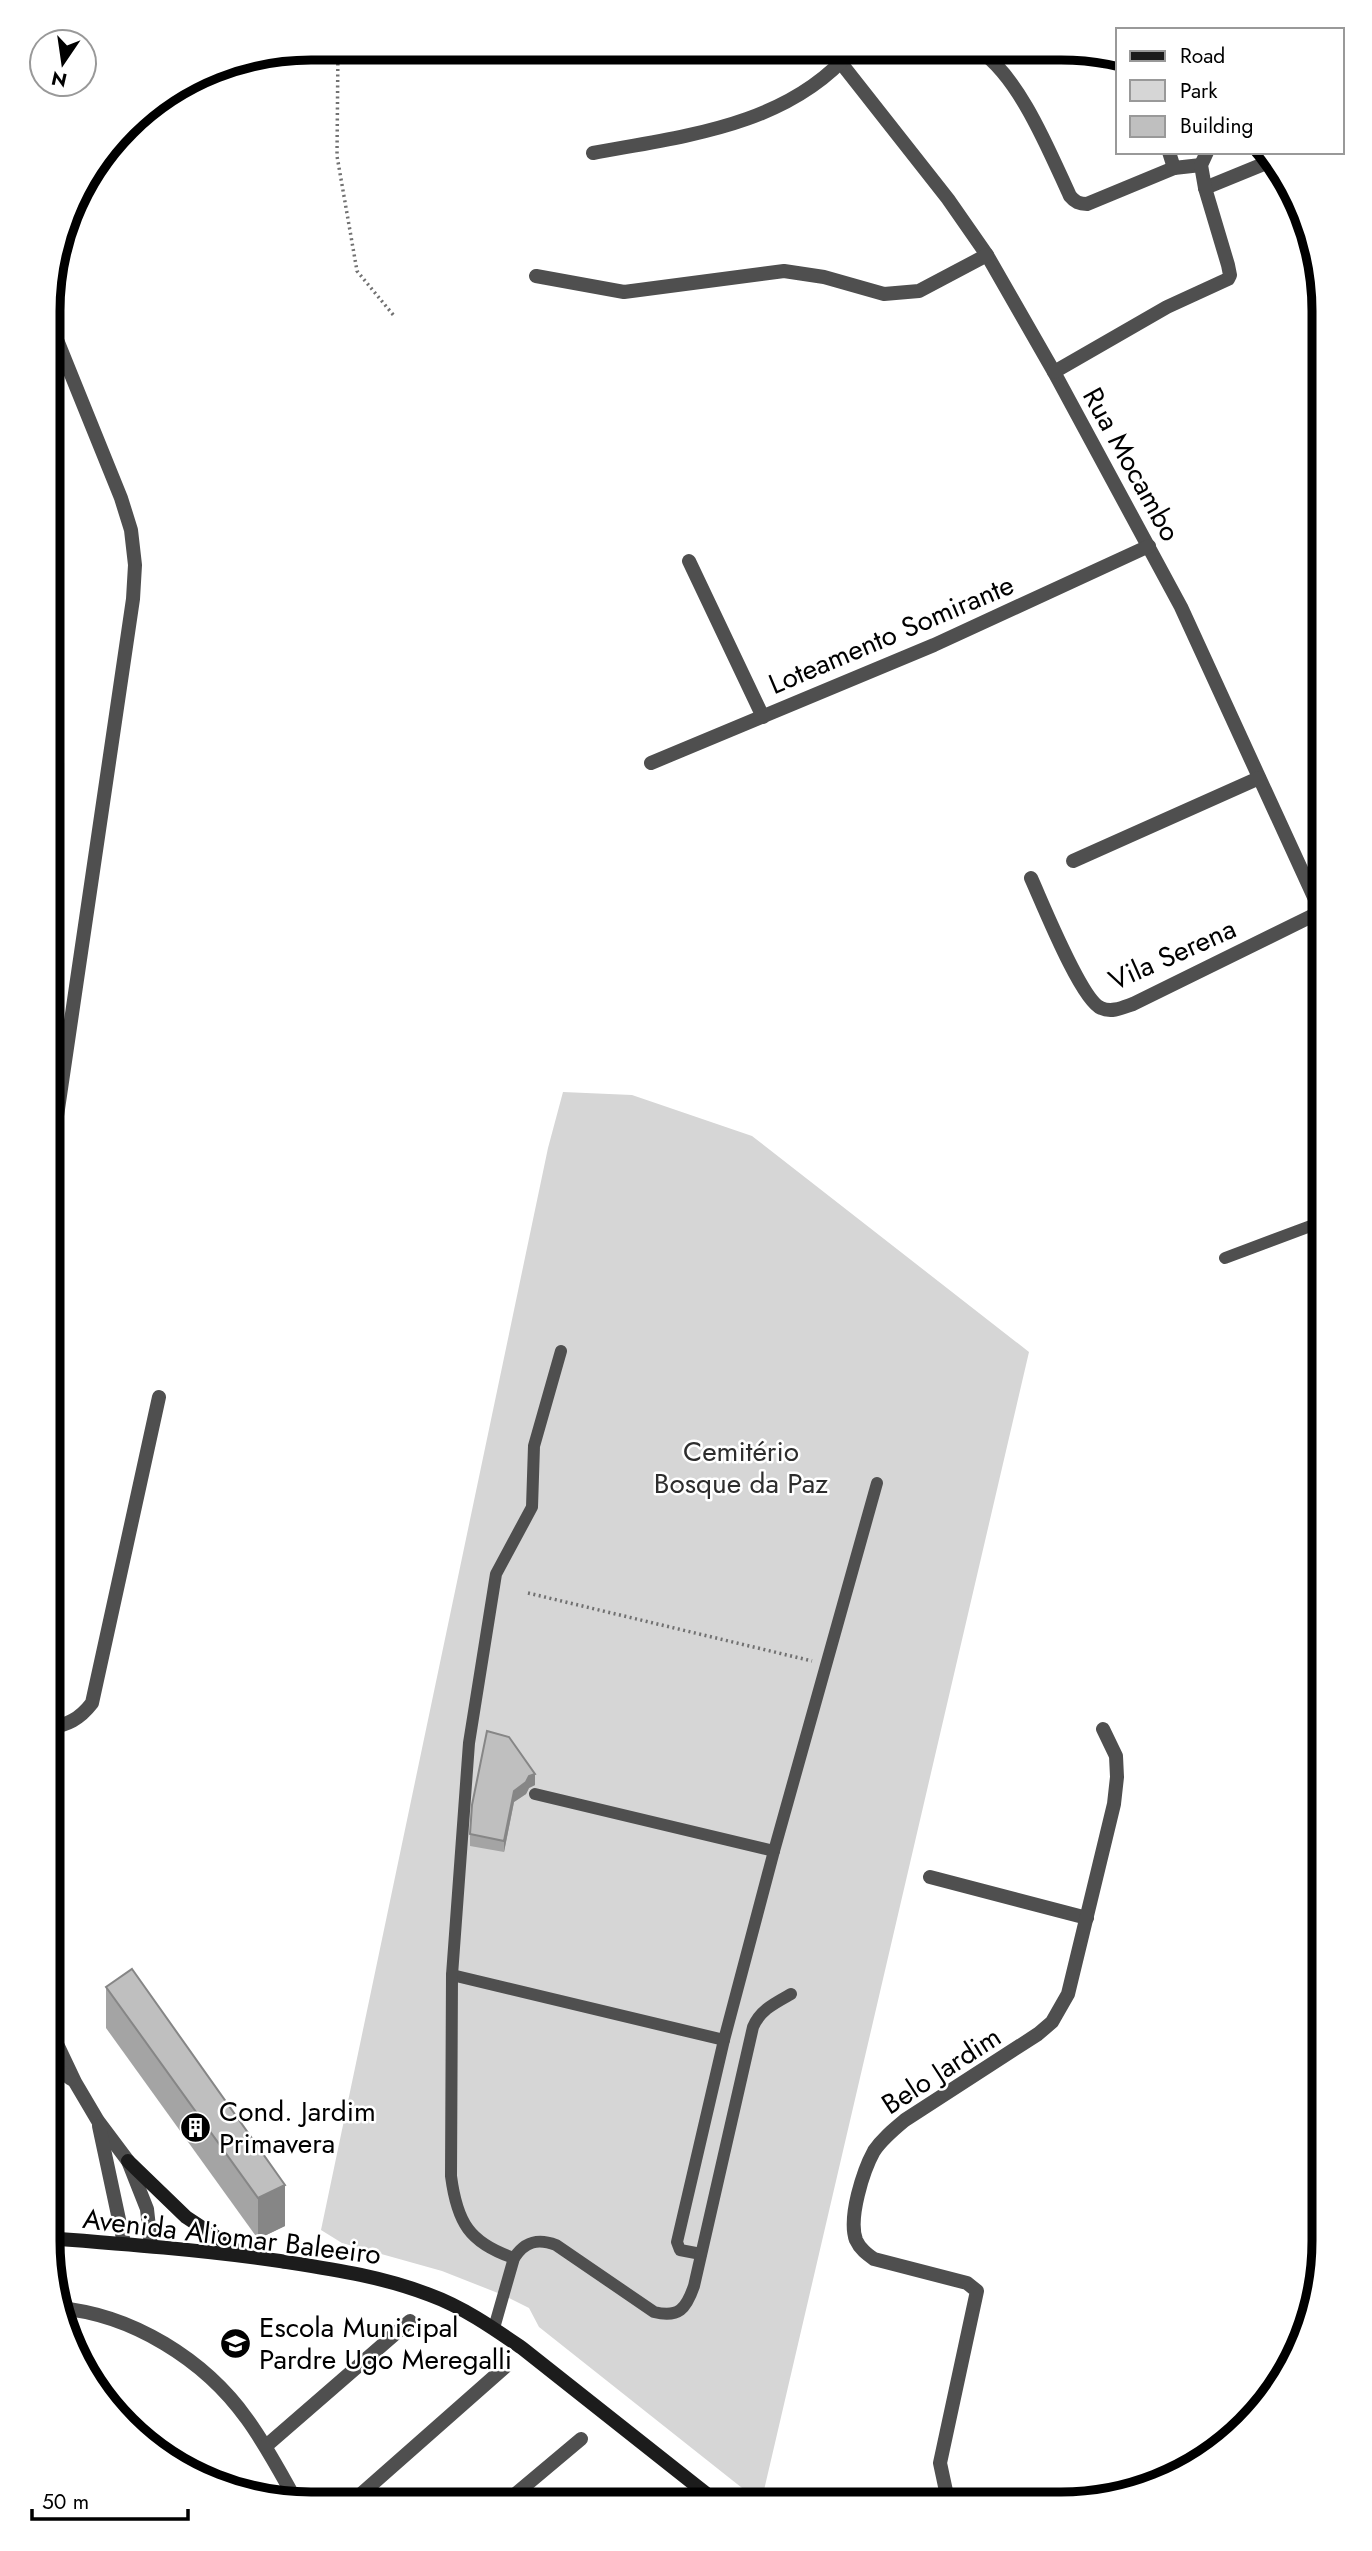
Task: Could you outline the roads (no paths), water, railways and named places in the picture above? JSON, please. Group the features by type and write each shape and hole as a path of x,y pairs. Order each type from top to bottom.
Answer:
{"main road":[{"path":"128,2161 186,2217 246,2256"},
{"name":"Avenida Aliomar Baleeiro","path":"60,2239 246,2256 351,2272 397,2283 433,2296 494,2328 704,2492"}],"street":[{"path":"593,153 726,128 779,106 844,60"},
{"path":"988,60 1010,83 1041,132 1070,196 1080,204 1087,204 1174,168 1204,159 1205,188 1228,265 1228,279 1167,307 1054,372"},
{"name":"Rua Mocambo","path":"841,63 948,199 987,255 1054,372 1181,607 1312,894"},
{"path":"1170,154 1174,168"},
{"path":"1205,188 1265,164"},
{"path":"537,276 624,292 784,271 824,277 884,294 919,290 987,255"},
{"path":"60,347 121,498 131,530 135,565 133,599 60,1095"},
{"name":"Loteamento Somirante","path":"651,762 934,645 1149,547"},
{"path":"689,561 763,717"},
{"path":"1073,861 1259,778"},
{"name":"Vila Serena","path":"1031,878 1078,979 1094,1003 1110,1010 1133,1003 1312,921"},
{"path":"60,1725 82,1716 92,1703 159,1397"},
{"name":"Belo Jardim","path":"947,2492 941,2477 940,2463 977,2291 967,2283 874,2259 864,2252 857,2242 853,2219 865,2169 887,2135 905,2120 1022,2046 1052,2022 1068,1994 1114,1804 1116,1756 1103,1729"},
{"path":"930,1877 1087,1918"},
{"path":"60,2050 98,2121 128,2161 146,2209 151,2246"},
{"path":"60,2071 75,2082"},
{"path":"98,2121 124,2244"},
{"path":"69,2310 101,2316 136,2329 200,2369 228,2396 266,2446 291,2491"},
{"path":"266,2446 410,2321"},
{"path":"363,2492 505,2367"},
{"path":"518,2492 581,2439"}],"lane":[{"path":"1225,1258 1312,1225"},
{"path":"514,2258 492,2250 478,2241 467,2228 453,2196 452,1975 468,1743 496,1574 532,1507 534,1446 561,1351"},
{"path":"701,2254 680,2250 677,2242 724,2040 877,1483"},
{"path":"535,1794 774,1851"},
{"path":"452,1975 724,2040"},
{"path":"494,2328 514,2258 520,2248 533,2240 556,2245 643,2306 666,2315 676,2313 684,2307 690,2298 701,2254 752,2028 765,2009 791,1994"}],"place":[{"name":"Cond. Jardim Primavera","path":"196,2127"},
{"name":"Escola Municipal Pardre Ugo Meregalli","path":"236,2343"}],"park label":[{"name":"Cemitério Bosque da Paz","path":"741,1467"}]}
